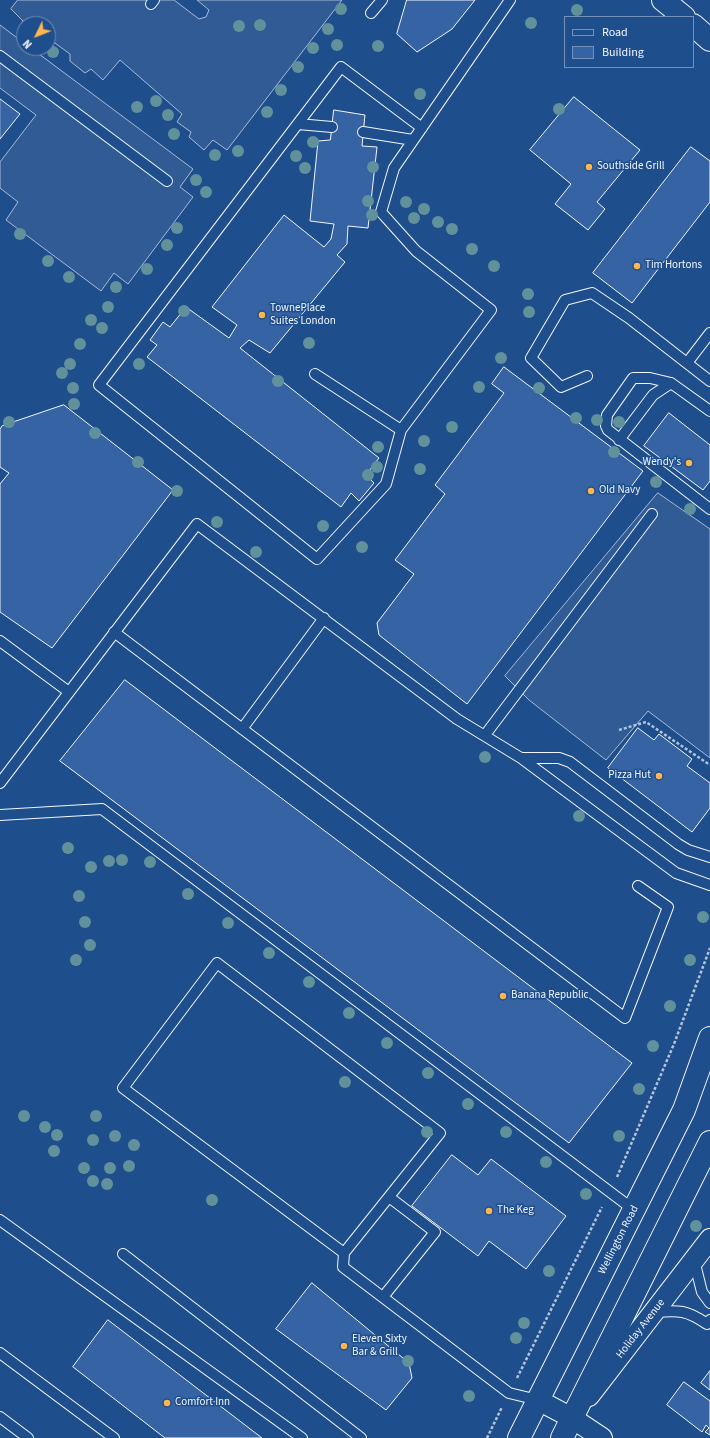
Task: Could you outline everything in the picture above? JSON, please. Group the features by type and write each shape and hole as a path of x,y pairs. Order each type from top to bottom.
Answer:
{"main road":[{"path":"664,0 683,16"},
{"path":"694,26 710,40"},
{"name":"Wellington Road","path":"519,1438 684,1110 710,1038"},
{"path":"562,1438 710,1142"}],"street":[{"name":"Holiday Avenue","path":"572,1418 710,1239"},
{"path":"538,1400 572,1418 602,1438"}],"lane":[{"path":"371,13 382,0"},
{"path":"422,128 342,67 99,385 317,559 386,484 402,430 491,310 416,251 381,212 394,168 422,128 510,0"},
{"path":"0,56 167,181"},
{"path":"298,124 332,128"},
{"path":"363,132 413,140"},
{"path":"587,376 561,387 531,358 565,300 592,293 629,318 710,381"},
{"path":"687,363 710,333"},
{"path":"315,374 402,430"},
{"path":"710,411 671,383 650,378 633,378 608,411 605,419 608,430 710,509"},
{"path":"620,440 653,395 671,383"},
{"path":"485,735 652,514"},
{"path":"0,783 197,524 457,719 521,758 676,873 710,886"},
{"path":"242,729 324,618"},
{"path":"114,632 625,1018 668,907 638,886"},
{"path":"0,641 69,692"},
{"path":"521,758 559,758 570,762 678,844 688,850 710,857"},
{"path":"0,815 102,809 634,1210"},
{"path":"344,1253 123,1088 217,962 440,1133 344,1253 343,1267 509,1393 538,1400"},
{"path":"383,1297 435,1232 389,1197"},
{"path":"0,1220 302,1438"},
{"path":"123,1254 361,1438"},
{"path":"694,1260 699,1285 710,1303"},
{"path":"655,1312 682,1310 708,1322"},
{"path":"0,1353 114,1438"},
{"path":"0,1417 28,1438"}],"path":[{"path":"619,730 646,722 710,765"}],"shaded area":[{"path":"18,0 174,0 199,19 206,17 209,10 197,0 342,0 227,150 213,140 204,150 189,137 191,132 177,122 182,114 120,60 103,80 91,69 85,73 70,61 70,54 56,44 56,16 18,16 11,9"},
{"path":"0,25 16,37 16,56 42,56 193,169 180,187 193,197 128,284 114,273 101,291 6,220 18,202 0,188 0,162 36,115 0,88"},
{"path":"658,493 710,529 710,758 648,711 606,760 529,700 505,676"}],"building":[{"path":"407,0 475,0 452,29 417,52 397,34"},
{"name":"Southside Grill","path":"574,97 640,150 597,202 605,209 588,230 555,204 571,184 530,150"},
{"path":"0,99 20,114 0,139"},
{"name":"TownePlace Suites London","path":"334,110 365,115 362,146 377,147 368,228 348,226 347,244 337,255 345,262 270,353 249,340 240,348 379,458 366,475 374,483 359,501 351,493 341,507 147,357 157,345 150,340 163,322 170,327 186,307 229,338 237,325 212,307 284,215 324,247 331,239 334,224 310,221 318,141 330,140"},
{"path":"691,147 710,161 710,202 632,303 593,273"},
{"path":"504,367 643,471 467,704 379,635 377,623 414,574 395,560 445,494 435,485 504,393 492,384"},
{"path":"64,405 173,490 52,648 0,612 0,484 9,473 0,467 0,429 2,426"},
{"name":"Wendy's","path":"669,413 710,445 710,481 703,490 644,446"},
{"path":"125,680 632,1063 569,1143 60,761"},
{"name":"Pizza Hut","path":"638,728 654,740 659,734 692,759 687,766 710,783 710,808 692,832 608,768"},
{"name":"The Keg","path":"452,1155 478,1175 491,1159 566,1216 526,1269 489,1241 478,1256 412,1206"},
{"name":"Eleven Sixty Bar & Grill","path":"312,1283 409,1363 412,1378 386,1410 276,1329"},
{"name":"Comfort Inn","path":"108,1320 262,1438 165,1438 73,1367"},
{"path":"710,1371 710,1390 701,1383"},
{"path":"684,1382 710,1401 710,1435 705,1432 709,1428 706,1425 702,1432 667,1405"}],"place":[{"name":"Southside Grill","path":"589,167"},
{"name":"Tim Hortons","path":"637,266"},
{"name":"TownePlace Suites London","path":"262,315"},
{"name":"Wendy's","path":"689,463"},
{"name":"Old Navy","path":"591,491"},
{"name":"Pizza Hut","path":"659,776"},
{"name":"Banana Republic","path":"503,996"},
{"name":"The Keg","path":"489,1211"},
{"name":"Eleven Sixty Bar & Grill","path":"344,1346"},
{"name":"Comfort Inn","path":"167,1403"}]}
